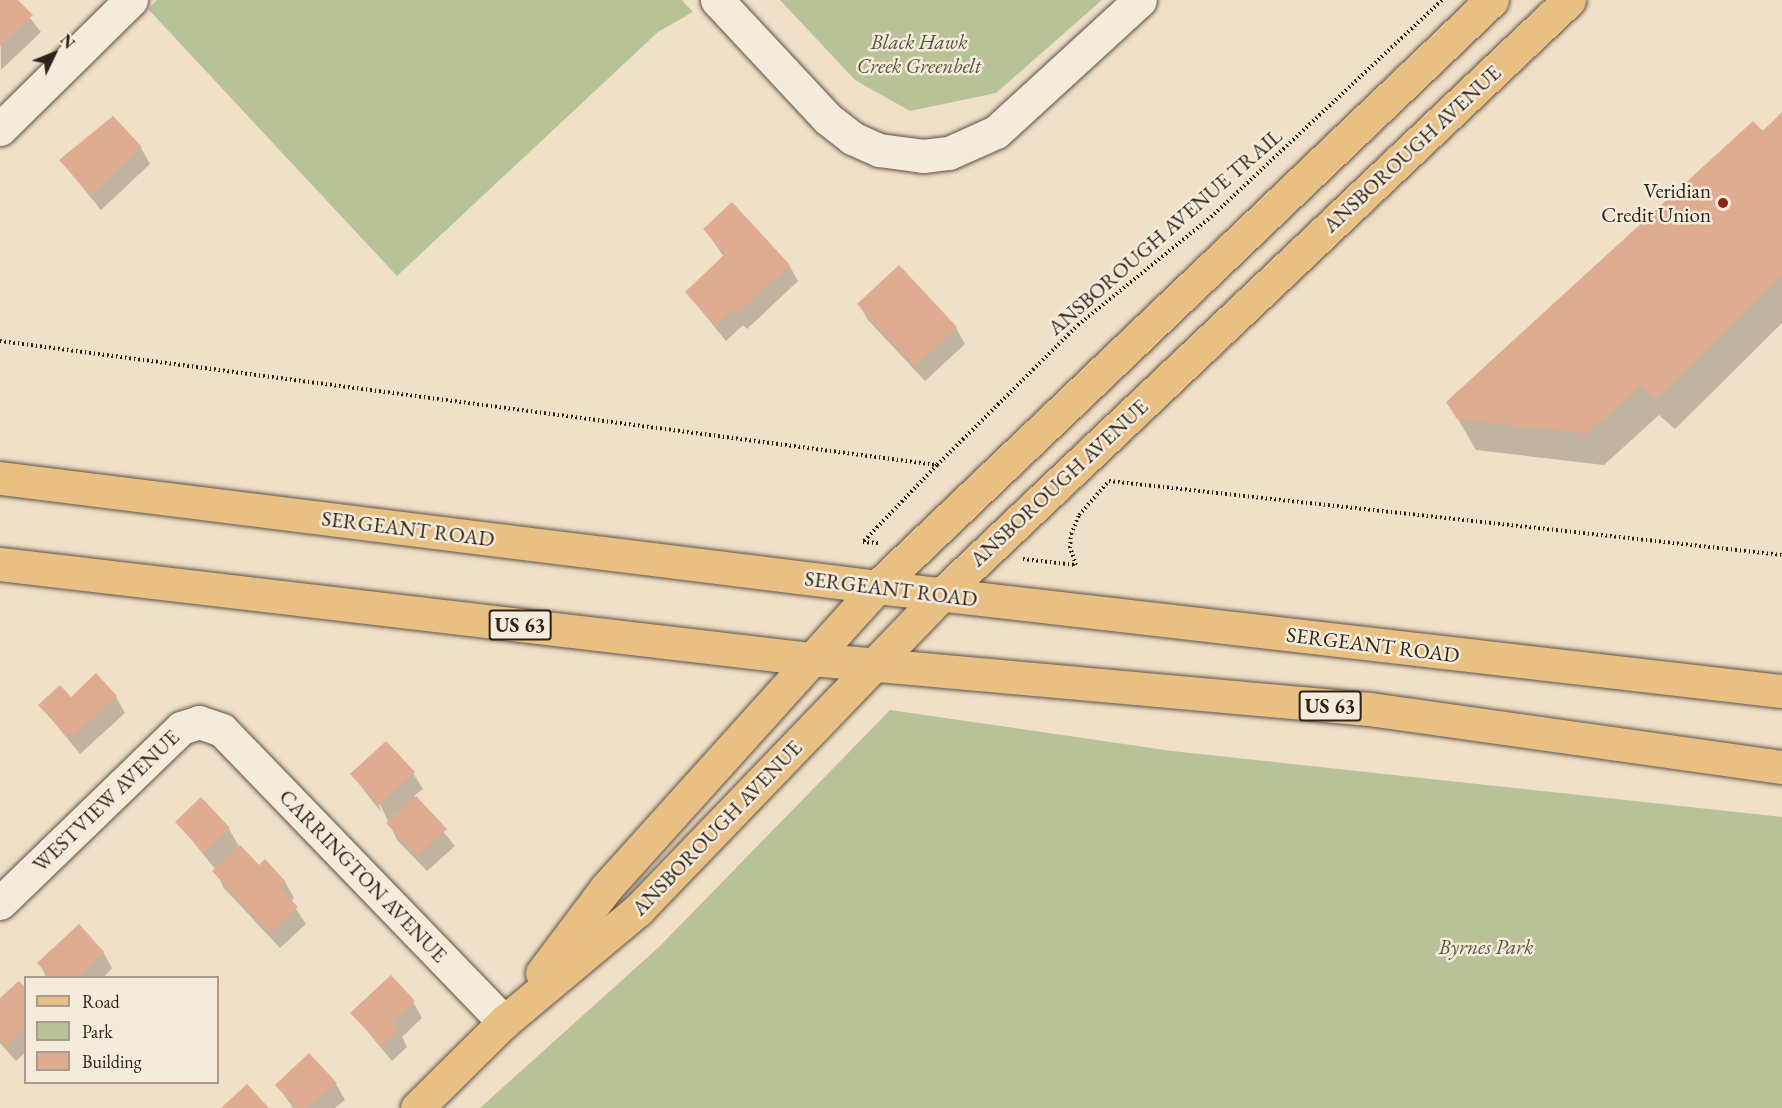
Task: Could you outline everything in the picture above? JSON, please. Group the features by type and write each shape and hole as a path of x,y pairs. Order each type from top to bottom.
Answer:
{"main road":[{"name":"ANSBOROUGH AVENUE","path":"504,1022 606,888 877,587 1491,0"},
{"name":"ANSBOROUGH AVENUE","path":"417,1108 504,1022 638,910 941,595 1569,0"},
{"name":"SERGEANT ROAD","path":"0,478 941,595 1782,691"},
{"name":"US 63","path":"0,564 811,659 1369,709 1782,767"}],"street":[{"path":"717,0 828,119 852,138 901,155 949,153 974,144 1013,119 1140,0"},
{"path":"0,129 124,2"},
{"name":"WESTVIEW AVENUE","path":"0,903 181,728 199,722 222,730"},
{"name":"CARRINGTON AVENUE","path":"222,730 504,1022"}],"path":[{"name":"ANSBOROUGH AVENUE TRAIL","path":"880,544 863,542 1078,325 1211,218 1442,0"},
{"path":"0,341 937,465"},
{"path":"1061,563 1076,565 1070,548 1071,534 1079,515 1109,481 1782,555"}],"green space":[{"path":"157,0 682,0 693,12 658,32 397,276 148,9"},
{"name":"Black Hawk Creek Greenbelt","path":"780,0 1102,0 996,93 910,111 855,80"},
{"name":"Byrnes Park","path":"890,710 1172,751 1782,817 1782,1108 480,1108 660,946"}],"building":[{"path":"0,0 18,0 33,15 0,46"},
{"name":"Veridian Credit Union","path":"1782,112 1782,275 1656,399 1641,385 1586,434 1457,419 1446,402 1753,121 1763,131"},
{"path":"113,116 142,147 91,195 59,160"},
{"path":"732,202 790,265 737,314 733,310 716,326 685,292 725,254 703,229"},
{"path":"899,265 957,327 915,367 857,304"},
{"path":"96,673 117,696 70,739 38,705 60,685 71,697"},
{"path":"386,741 415,772 379,805 350,774"},
{"path":"416,796 447,829 417,856 386,823"},
{"path":"201,797 230,828 204,853 175,822"},
{"path":"240,845 259,865 265,859 286,882 280,888 298,907 270,933 212,871"},
{"path":"79,924 104,952 79,976 49,976 37,963"},
{"path":"391,975 415,1001 392,1022 399,1030 382,1046 350,1013"},
{"path":"19,981 24,986 24,1030 6,1046 0,1039 0,998"},
{"path":"309,1053 337,1083 306,1108 297,1108 275,1085"},
{"path":"247,1084 269,1108 221,1108"}],"place":[{"name":"Veridian Credit Union","path":"1723,203"}]}
